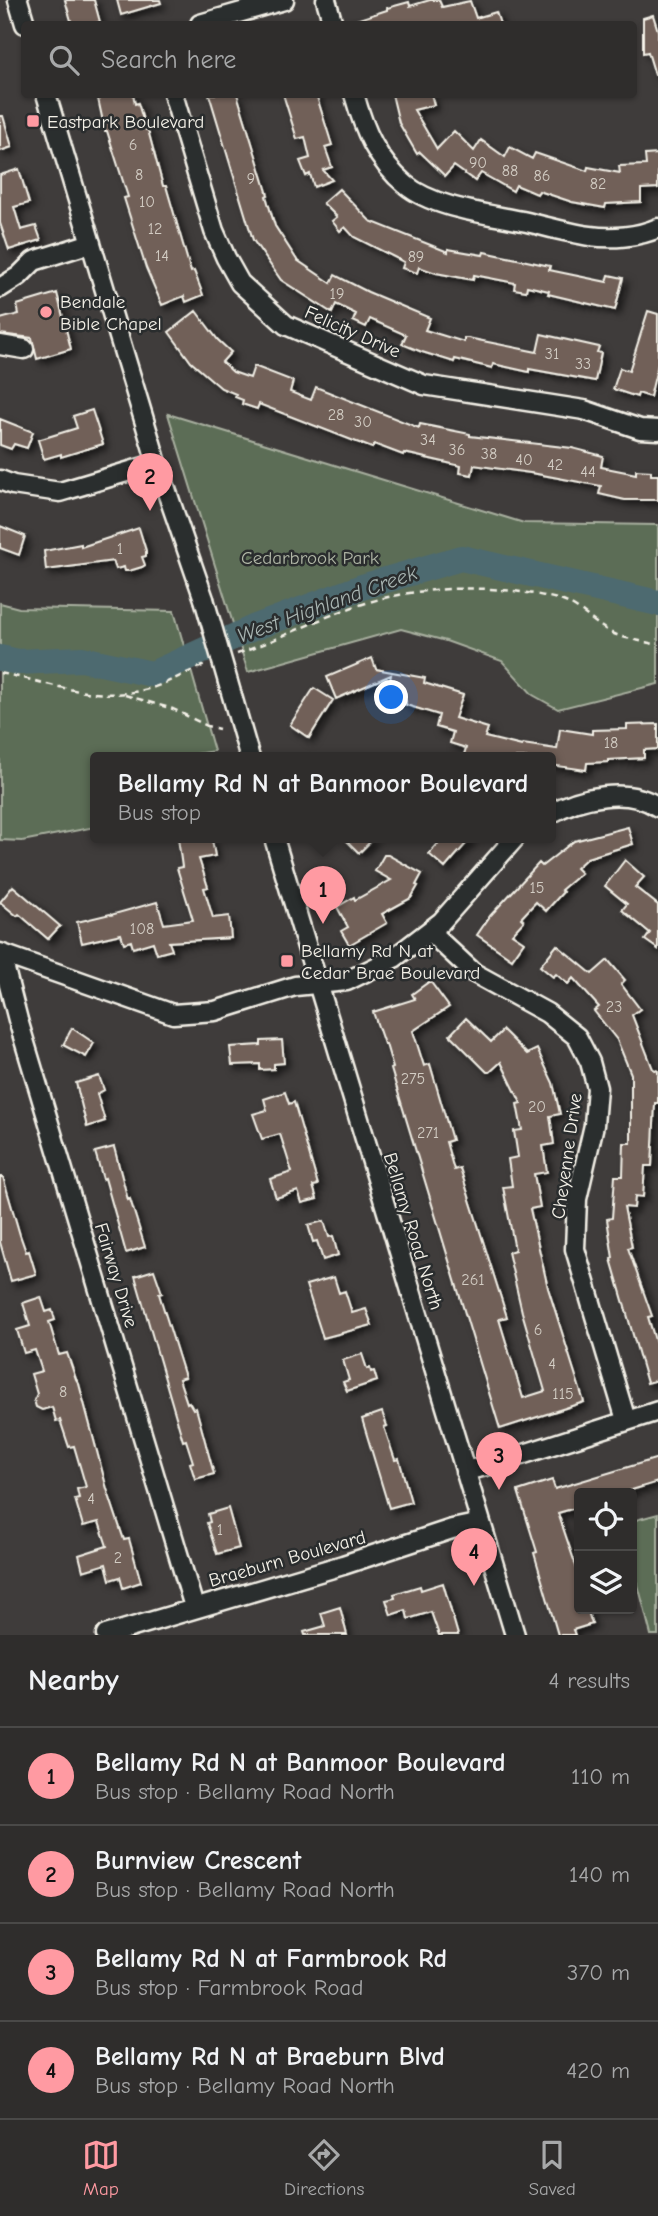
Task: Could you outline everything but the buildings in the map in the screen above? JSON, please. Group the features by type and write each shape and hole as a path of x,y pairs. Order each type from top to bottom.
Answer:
{"street":[{"path":"18,0 24,21"},
{"path":"210,21 284,0"},
{"path":"326,0 332,21"},
{"path":"47,98 157,463 204,599 248,752"},
{"name":"Felicity Drive","path":"174,98 214,231 226,258 240,284 286,325 424,385 584,410 639,429 658,430"},
{"path":"355,98 373,146 386,166 408,187 433,201 591,236 621,237 658,228"},
{"path":"0,288 19,276 34,261 91,243"},
{"path":"0,345 24,348"},
{"path":"0,480 13,485 60,492 157,463"},
{"path":"556,811 594,797 644,798 658,807"},
{"name":"Bellamy Road North","path":"275,843 515,1635"},
{"path":"1,954 173,1014 215,1011 295,986 347,981 394,958 441,922 511,843"},
{"name":"Cheyenne Drive","path":"429,931 474,973 547,1013 577,1037 590,1062 597,1088 594,1125 577,1199 575,1249 626,1420"},
{"name":"Fairway Drive","path":"1,954 18,1020 194,1607"},
{"path":"466,1471 658,1411"},
{"name":"Braeburn Boulevard","path":"106,1635 342,1565 452,1529 481,1523"}],"path":[{"path":"231,656 364,603 405,594 459,590 517,591 560,600 578,608 613,633 658,645"},
{"path":"0,673 95,695 122,695 151,688 208,664"},
{"path":"122,695 173,709 219,729"}],"green space":[{"name":"Cedarbrook Park","path":"168,414 524,523 658,525 658,684 558,709 533,695 502,661 446,641 401,629 248,672"},
{"path":"0,603 19,608 174,611 214,751 90,752 90,828 22,841 0,840"},
{"path":"658,1514 658,1635 651,1635 637,1580 637,1520"}],"waterway":[{"name":"West Highland Creek","path":"0,658 18,662 82,659 152,674 253,628 362,587 461,558 658,603"}],"place":[{"name":"Eastpark Boulevard","path":"33,121"},
{"name":"Bendale Bible Chapel","path":"46,312"},
{"name":"Burnview Crescent","path":"150,511"},
{"name":"Bellamy Rd N at Banmoor Boulevard","path":"323,924"},
{"name":"Bellamy Rd N at Cedar Brae Boulevard","path":"287,961"},
{"name":"Bellamy Rd N at Farmbrook Rd","path":"499,1490"},
{"name":"Bellamy Rd N at Braeburn Blvd","path":"474,1586"}]}
